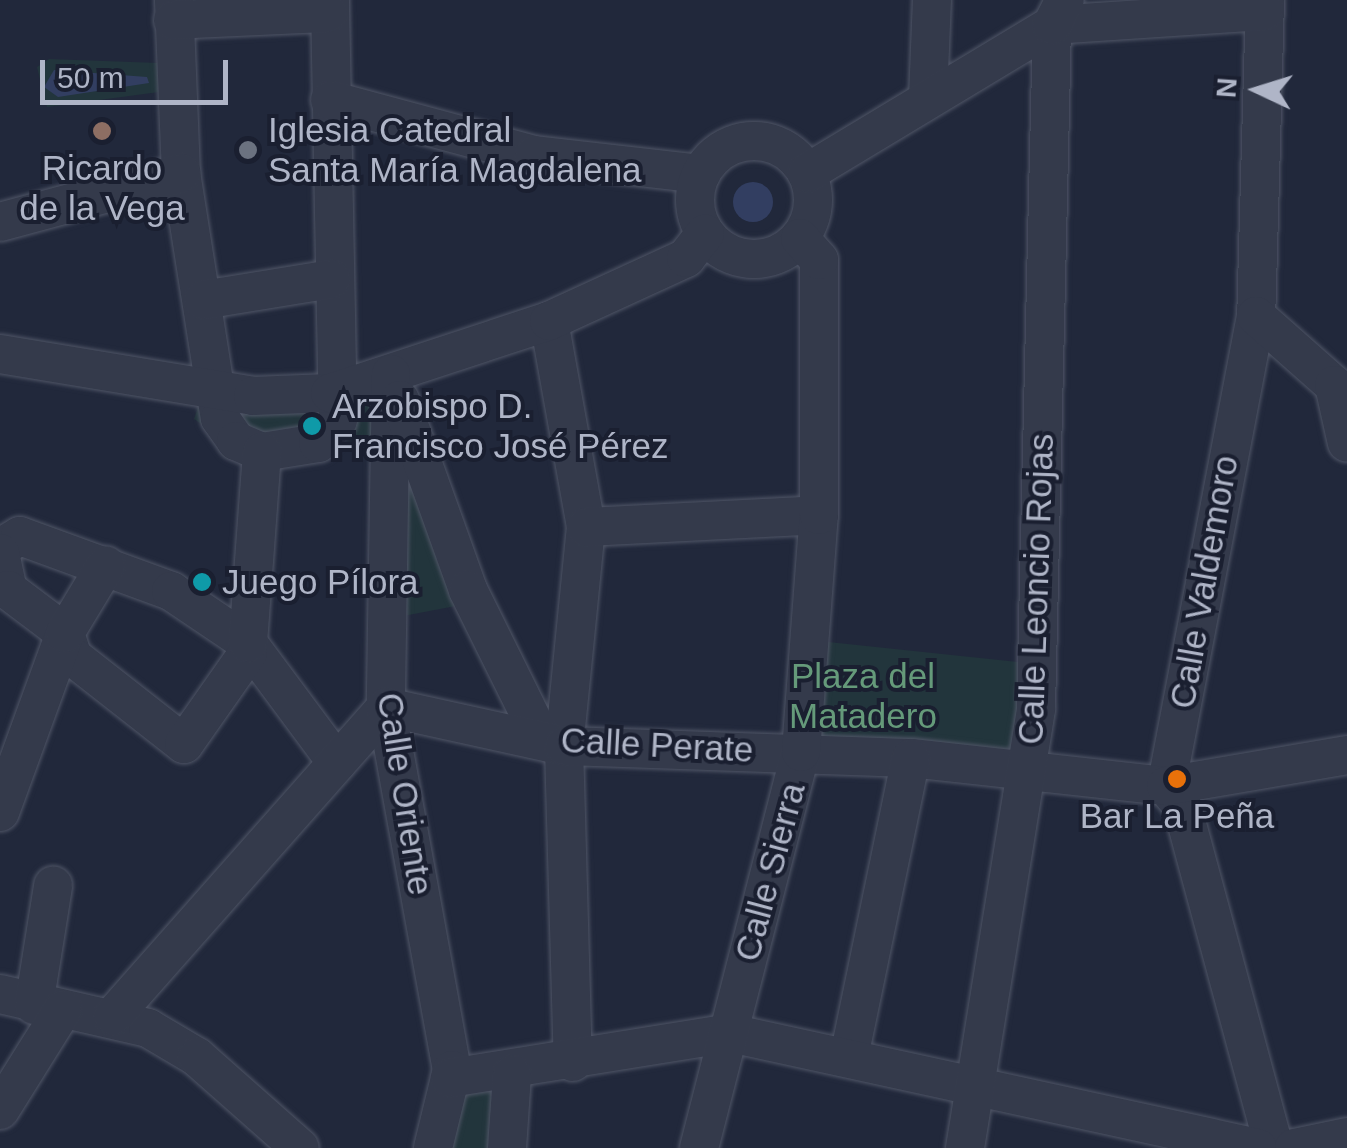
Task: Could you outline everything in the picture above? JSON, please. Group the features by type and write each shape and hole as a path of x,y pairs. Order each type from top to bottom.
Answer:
{"street":[{"path":"928,98 932,0"},
{"path":"807,173 1058,12 1265,5"},
{"name":"Calle Valdemoro","path":"1166,786 1256,316 1265,5"},
{"path":"329,7 338,72 330,100 333,392 338,420 318,443 262,452 236,441 220,391 181,173 173,10 329,7"},
{"name":"Calle Leoncio Rojas","path":"965,1148 1028,768 1058,12"},
{"path":"330,100 534,155 701,174"},
{"path":"748,141 782,148 807,173 814,205 800,238 751,260 705,234 695,204 701,174 716,155 748,141"},
{"path":"0,222 181,173"},
{"path":"4,366 220,391 333,392 549,321 686,258 705,234"},
{"name":"Calle Sierra","path":"699,1148 801,752 820,515 819,260 800,238"},
{"path":"203,300 331,279"},
{"path":"1256,316 1340,384 1347,443"},
{"path":"549,321 586,527 553,742 573,1062"},
{"path":"391,374 468,590 553,742"},
{"name":"Calle Oriente","path":"391,374 386,706 450,1078 433,1148"},
{"path":"262,452 248,648 184,744 73,657 65,633 8,590 0,550 20,536 170,591 248,648 337,764"},
{"path":"586,527 820,515"},
{"path":"0,812 65,633 106,565"},
{"path":"113,1016 386,706"},
{"name":"Calle Perate","path":"386,706 553,742 912,758 1166,786 1347,755"},
{"path":"848,1056 912,758"},
{"path":"1166,786 1182,806 1274,1148"},
{"path":"0,1110 32,1003 53,886"},
{"path":"32,1003 113,1016 197,1056 300,1148"},
{"path":"450,1078 512,1074 730,1032 978,1083 1258,1148"},
{"path":"507,1148 512,1074"},
{"path":"1294,1148 1347,1137"}],"green space":[{"path":"49,59 159,63 159,92 47,107 37,67"},
{"path":"376,387 380,448 290,455 232,445 194,419 201,398"},
{"path":"399,430 461,605 398,617"},
{"name":"Plaza del Matadero","path":"819,641 1026,663 1016,761 809,739"},
{"path":"460,1082 512,1082 507,1148 440,1148"}],"water":[{"path":"54,70 147,77 149,83 58,97 44,87"},
{"path":"753,182 767,188 773,202 767,216 753,222 739,216 733,202 739,188"}],"place":[{"name":"Ricardo de la Vega","path":"102,131"},
{"name":"Iglesia Catedral Santa María Magdalena","path":"248,150"},
{"name":"Arzobispo D. Francisco José Pérez","path":"312,426"},
{"name":"Juego Pílora","path":"202,582"},
{"name":"Bar La Peña","path":"1177,779"}]}
